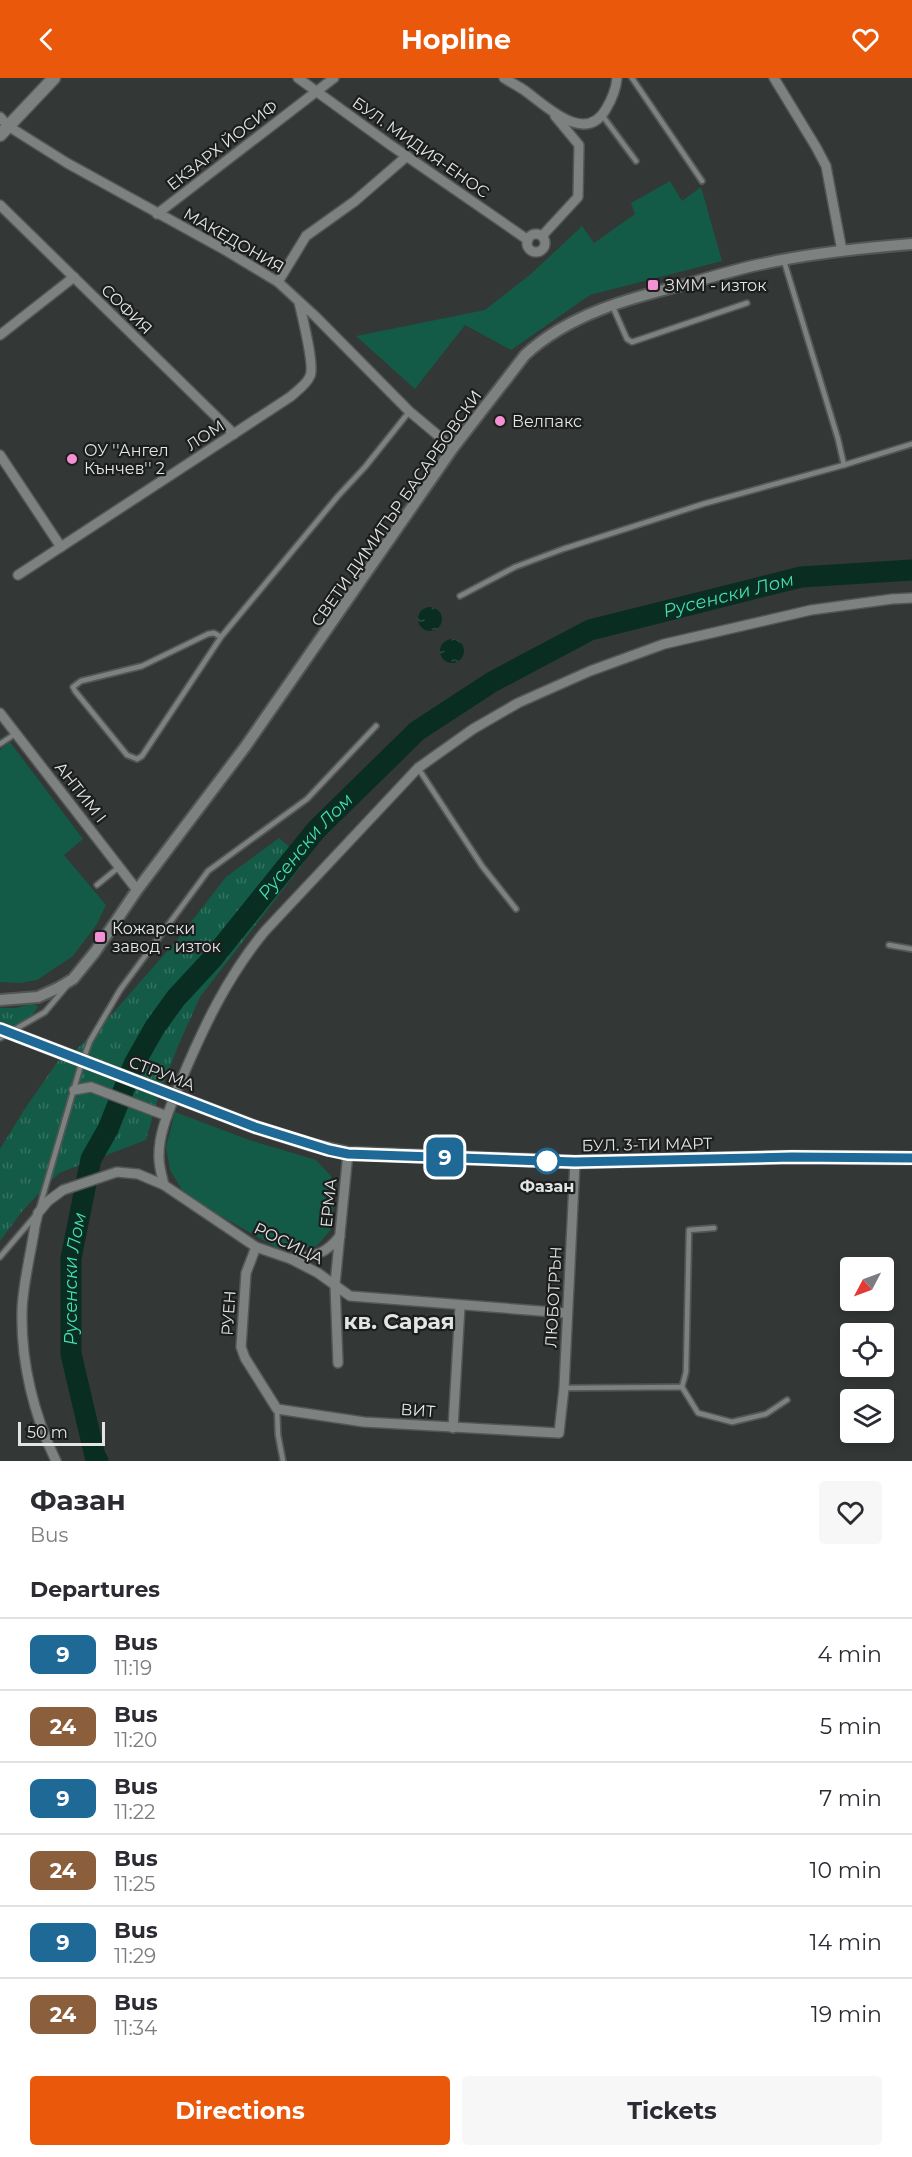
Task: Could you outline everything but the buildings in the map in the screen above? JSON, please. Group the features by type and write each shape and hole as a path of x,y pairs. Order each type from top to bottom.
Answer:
{"main road":[{"path":"3,126 54,78"},
{"name":"СТРУМА","path":"0,1029 255,1127 312,1145"},
{"name":"БУЛ. 3-ТИ МАРТ","path":"312,1145 348,1154 575,1162 792,1157 912,1158"}],"street":[{"name":"БУЛ. МИДИЯ-ЕНОС","path":"298,78 528,240"},
{"name":"ЕКЗАРХ ЙОСИФ","path":"158,214 334,78"},
{"path":"504,78 523,89 551,112 579,145 578,197 542,237"},
{"path":"551,112 575,123 586,124 603,115 612,97 617,78"},
{"path":"774,78 826,166 842,251"},
{"name":"МАКЕДОНИЯ","path":"3,126 278,282 409,411 453,448"},
{"path":"278,282 306,236 355,201 407,156"},
{"name":"СОФИЯ","path":"0,205 234,434"},
{"path":"532,235 542,237 545,244 540,251 530,249 528,240 532,235"},
{"name":"СВЕТИ ДИМИТЪР БАСАРБОВСКИ","path":"73,979 95,952 136,890 245,747 453,448 525,355 539,342 571,322 612,305 676,286 783,260 912,244"},
{"path":"0,335 74,277"},
{"name":"ЛОМ","path":"18,575 290,397 311,376 311,360 299,302"},
{"path":"0,455 61,547"},
{"path":"164,1185 159,1153 167,1116 201,1033 221,993 247,953 331,859 418,768 472,729 518,703 590,671 664,645 811,610 912,598"},
{"name":"АНТИМ I","path":"0,713 136,890"},
{"path":"0,1000 38,997 73,979"},
{"path":"74,1090 91,1087 167,1116"},
{"name":"ЕРМА","path":"338,1363 335,1284 348,1154"},
{"name":"ЛЮБОТРЪН","path":"559,1433 564,1388 575,1162"},
{"name":"РОСИЦА","path":"38,1213 48,1201 63,1190 117,1172 145,1176 164,1185 256,1247 291,1259 318,1273 350,1296 566,1313"},
{"path":"38,1213 22,1312 26,1358 34,1406 56,1461"},
{"path":"291,1259 316,1256 330,1248 340,1236"},
{"name":"РУЕН","path":"256,1247 246,1273 241,1347 245,1358 277,1409"},
{"path":"453,1428 460,1306"},
{"name":"ВИТ","path":"277,1409 364,1422 559,1433"}],"lane":[{"path":"632,78 702,181"},
{"path":"603,115 636,161"},
{"path":"783,260 844,465"},
{"path":"612,305 627,339 632,342 747,303"},
{"path":"221,637 214,633 208,634 142,666 81,681 73,687 127,755 136,759 148,750 221,637 338,496 365,467 409,411"},
{"path":"460,596 515,567 563,549 704,504 912,444"},
{"path":"0,1257 38,1213 80,1068 90,1041 110,1005 208,871 307,799 376,726"},
{"path":"0,744 16,733"},
{"path":"418,768 482,866 516,909"},
{"path":"97,885 119,867"},
{"path":"889,945 912,949"},
{"path":"0,1038 45,1012 73,979"},
{"path":"714,1228 689,1230 686,1372 682,1387 698,1413 732,1422 766,1414 787,1400"},
{"path":"564,1388 682,1387"},
{"path":"277,1409 278,1435 283,1461"}],"green space":[{"path":"670,181 682,201 701,187 722,261 590,295 511,350 465,325 415,389 356,336 485,310 532,273 582,226 594,243 635,214 631,203"},
{"path":"10,742 83,839 64,855 106,905 97,924 73,956 37,980 20,983 0,982 0,750"},
{"path":"279,838 305,861 200,997 157,1101 146,1140 59,1173 23,1210 0,1241 0,1149 24,1110 58,1061 72,1054 112,1014 177,940 226,877"},
{"path":"31,1004 38,1006 34,1013 24,1021 13,1027 0,1022 0,1008 16,1008"},
{"path":"175,1112 252,1141 316,1160 331,1176 334,1193 332,1228 317,1246 296,1250 277,1248 198,1203 182,1190 170,1170 166,1147"}],"water":[{"path":"430,607 438,611 442,619 438,627 430,631 422,627 418,619 422,611"},
{"path":"452,639 460,643 464,651 460,659 452,663 444,659 440,651 444,643"}],"waterway":[{"name":"Русенски Лом","path":"98,1461 71,1354 71,1258 91,1159 108,1129 134,1064 155,1027 176,998 213,958 316,830 417,731 492,682 590,630 801,577 912,570"}],"bus line":[{"name":"9","path":"0,1029 255,1127 348,1154 575,1162 792,1157 912,1158"}],"place":[{"name":"ЗММ - изток","path":"653,285"},
{"name":"Велпакс","path":"500,421"},
{"name":"ОУ ''Ангел Кънчев'' 2","path":"72,459"},
{"name":"Кожарски завод - изток","path":"100,937"},
{"name":"Фазан","path":"547,1161"}],"district":[{"name":"кв. Сарая","path":"399,1321"}]}
